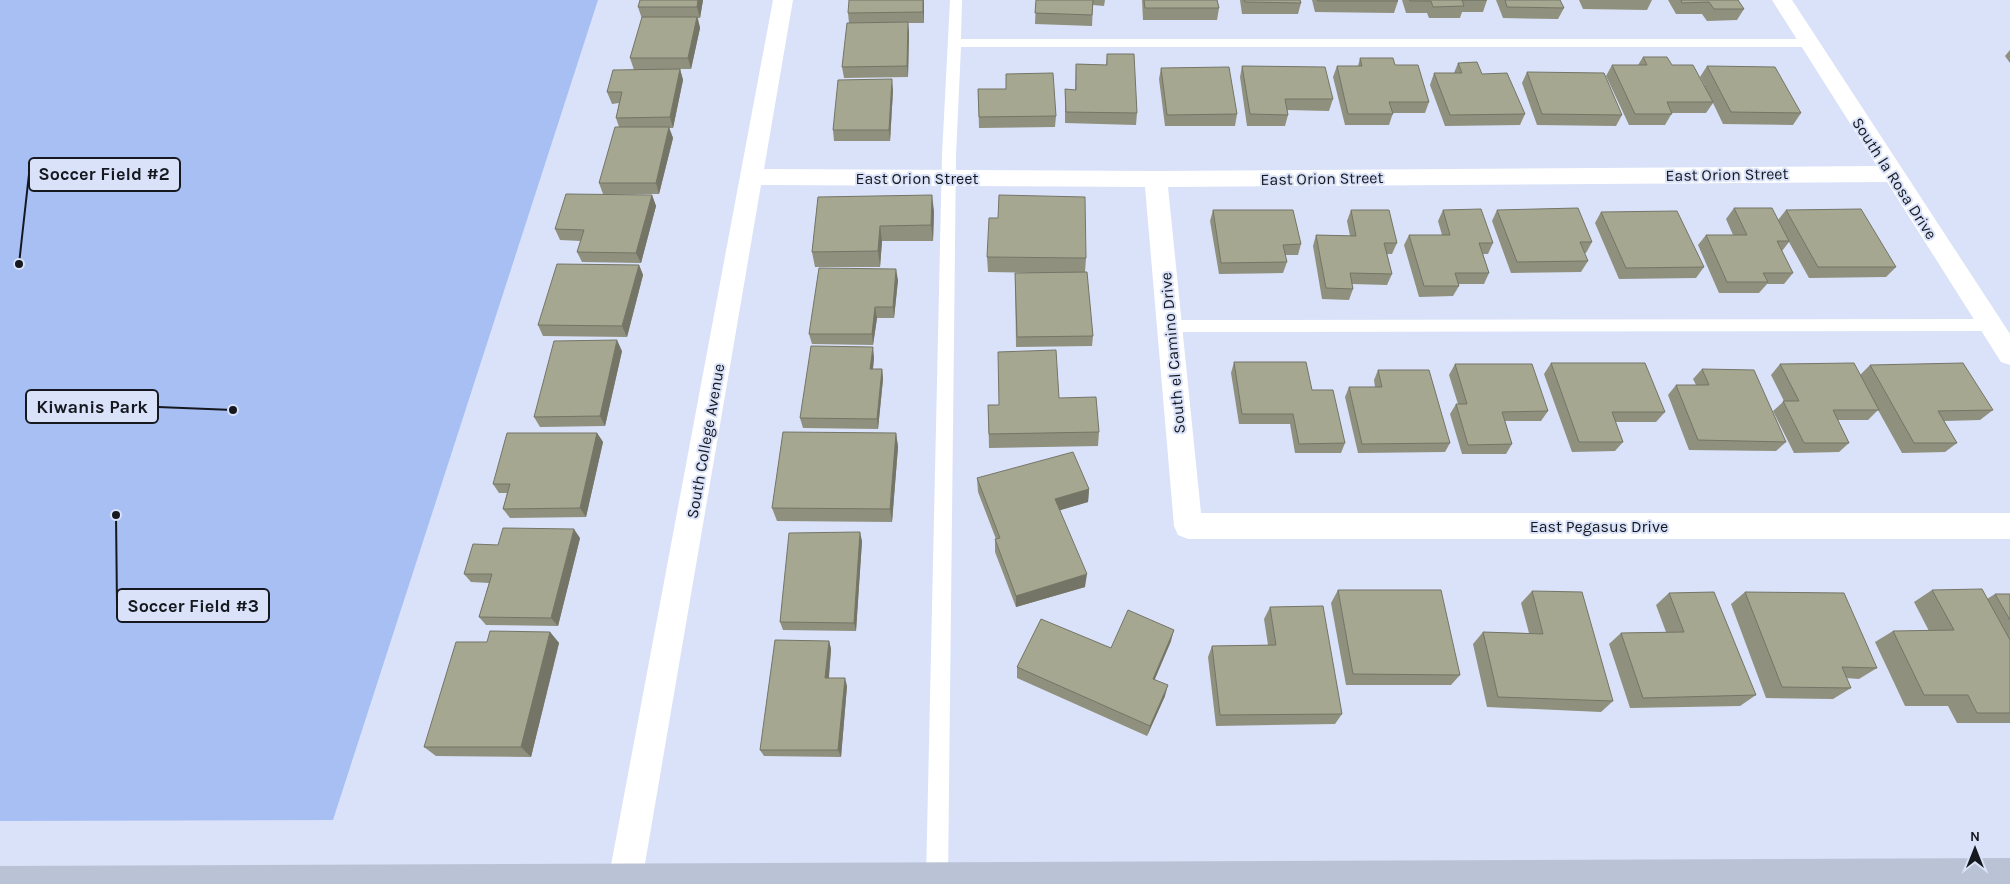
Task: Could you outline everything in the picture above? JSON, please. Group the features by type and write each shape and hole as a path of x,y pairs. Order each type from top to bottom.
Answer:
{"main road":[{"path":"0,883 745,882 937,879 1225,881 1791,880 2010,875"}],"street":[{"name":"South College Avenue","path":"625,881 753,177 783,0"},
{"name":"South la Rosa Drive","path":"1782,0 2010,355"},
{"name":"East Orion Street","path":"753,177 1156,180 1892,174"},
{"name":"South el Camino Drive","path":"1156,180 1188,526"},
{"name":"East Pegasus Drive","path":"1188,526 2010,526"}],"lane":[{"path":"937,879 950,178 956,0"},
{"path":"955,43 1809,43"},
{"path":"1170,326 1991,325"}],"shaded area":[{"path":"0,0 598,0 333,820 0,821"}],"building":[{"path":"640,0 698,0 697,7 638,7"},
{"path":"849,0 923,0 923,12 848,13"},
{"path":"1036,0 1093,0 1092,15 1035,13"},
{"path":"1144,0 1217,0 1219,8 1145,8"},
{"path":"1244,0 1300,0 1301,3 1245,2"},
{"path":"1397,0 1398,1 1318,1"},
{"path":"1409,0 1462,0 1464,6 1433,7 1431,1"},
{"path":"1505,0 1560,0 1564,8 1507,7"},
{"path":"1681,0 1738,0 1744,9 1714,9 1709,2 1682,3"},
{"path":"642,17 697,17 688,58 630,58"},
{"path":"908,22 907,66 842,67 847,23"},
{"path":"1107,54 1134,54 1137,113 1066,112 1065,89 1076,90 1076,64 1107,65"},
{"path":"1643,57 1667,57 1672,65 1693,65 1713,102 1667,102 1672,114 1635,114 1612,65 1647,65"},
{"path":"1360,58 1393,58 1395,65 1418,65 1429,102 1389,102 1393,114 1348,114 1337,66 1362,66"},
{"path":"1477,62 1482,74 1507,73 1525,114 1450,115 1434,73 1462,73 1458,63"},
{"path":"1242,66 1325,67 1333,99 1285,99 1288,115 1250,114"},
{"path":"1707,66 1775,67 1801,113 1731,112"},
{"path":"1229,67 1237,114 1167,115 1161,68"},
{"path":"680,69 670,117 616,118 622,92 607,92 613,70"},
{"path":"1527,72 1604,73 1622,115 1542,114"},
{"path":"1053,73 1056,116 979,117 978,89 1006,89 1006,74"},
{"path":"892,79 889,130 833,130 838,80"},
{"path":"615,127 669,127 656,183 599,183"},
{"path":"566,194 652,195 636,253 577,252 584,230 555,229"},
{"path":"932,195 931,225 880,226 878,251 812,252 818,197"},
{"path":"999,195 1085,197 1086,258 987,257 989,218 998,218"},
{"path":"1578,208 1592,242 1580,242 1588,261 1517,262 1497,210"},
{"path":"1734,208 1772,208 1789,241 1777,241 1793,273 1763,273 1768,282 1727,282 1706,235 1747,235"},
{"path":"1481,209 1493,243 1479,243 1489,273 1455,273 1459,286 1424,286 1409,235 1450,235 1443,210"},
{"path":"1861,209 1896,267 1818,267 1786,210"},
{"path":"1213,210 1293,210 1301,244 1283,245 1287,262 1221,263"},
{"path":"1351,210 1389,210 1397,243 1384,243 1392,274 1350,273 1353,289 1326,288 1316,235 1356,236"},
{"path":"1677,211 1704,267 1626,268 1601,212"},
{"path":"557,264 639,265 622,326 538,325"},
{"path":"819,268 896,269 893,307 875,307 872,334 809,334"},
{"path":"1087,272 1093,336 1017,337 1015,273"},
{"path":"617,340 600,416 534,417 554,341"},
{"path":"811,346 873,347 870,369 882,369 877,419 800,418"},
{"path":"1056,350 1059,398 1096,397 1099,432 989,434 988,405 999,405 998,352"},
{"path":"1234,362 1306,362 1312,390 1333,390 1345,443 1299,444 1293,414 1242,414"},
{"path":"1551,363 1645,363 1665,412 1612,412 1623,442 1579,442"},
{"path":"1854,363 1879,410 1833,410 1849,443 1804,443 1783,401 1799,401 1780,364"},
{"path":"1963,363 1993,410 1938,411 1957,443 1914,443 1870,365"},
{"path":"1455,364 1532,364 1548,411 1502,412 1512,444 1468,445 1456,404 1467,404"},
{"path":"1702,369 1754,370 1786,442 1698,440 1676,385 1709,385"},
{"path":"1378,370 1429,370 1450,443 1362,444 1349,387 1382,387"},
{"path":"783,432 896,433 890,509 772,508"},
{"path":"507,433 597,433 580,508 503,509 510,484 493,484"},
{"path":"1073,452 1089,489 1055,499 1087,574 1016,596 995,539 1000,538 977,478"},
{"path":"503,528 574,529 551,618 479,617 492,574 464,574 473,544 498,545"},
{"path":"860,532 854,623 780,622 789,533"},
{"path":"1982,589 2010,640 2010,713 1977,713 1968,695 1924,695 1893,631 1954,630 1932,590"},
{"path":"1338,590 1441,590 1460,675 1353,674"},
{"path":"1532,591 1582,592 1613,701 1498,697 1483,632 1543,634"},
{"path":"1714,592 1756,695 1643,698 1621,633 1684,632 1669,593"},
{"path":"1745,592 1844,593 1877,668 1842,667 1851,688 1782,687"},
{"path":"1995,594 2010,594 2010,620"},
{"path":"1323,606 1342,714 1220,715 1212,646 1276,645 1270,607"},
{"path":"1128,610 1174,630 1153,679 1168,685 1150,726 1017,667 1041,619 1111,648"},
{"path":"490,631 550,632 521,747 424,747 456,642 487,642"},
{"path":"775,640 829,641 825,678 845,678 838,750 760,750"}],"place":[{"name":"Soccer Field #2","path":"19,264"},
{"name":"Kiwanis Park","path":"233,410"},
{"name":"Soccer Field #3","path":"116,515"}]}
